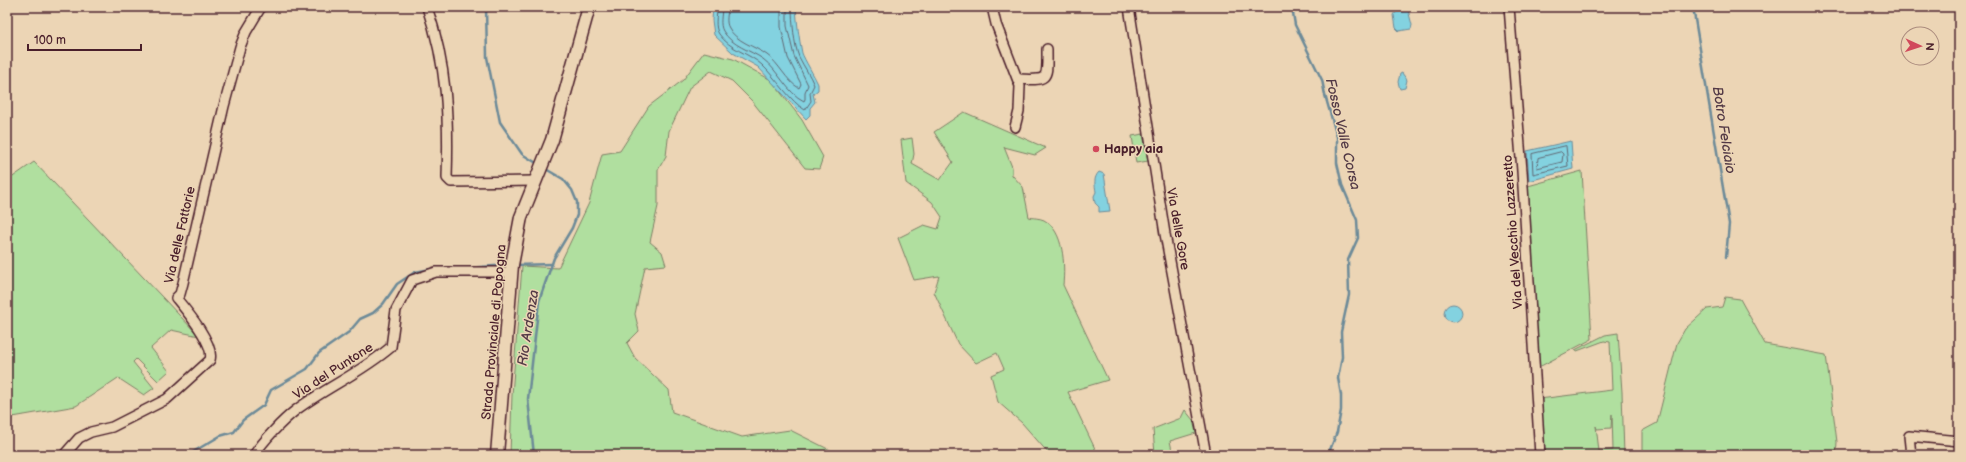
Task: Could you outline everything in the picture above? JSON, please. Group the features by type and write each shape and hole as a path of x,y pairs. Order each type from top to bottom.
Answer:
{"main road":[{"name":"Strada Provinciale di Popogna","path":"497,455 511,272 521,216 547,155 565,98 589,7"}],"street":[{"name":"Via delle Fattorie","path":"64,455 79,438 92,432 112,427 167,399 210,360 211,357 209,346 192,317 176,298 180,294 183,283 223,110 240,47 246,32 261,7"},
{"path":"427,7 445,77 449,127 447,178 450,182 537,177"},
{"path":"992,7 996,24 1020,86 1019,111 1015,127"},
{"name":"Via delle Gore","path":"1129,7 1165,234 1206,455"},
{"name":"Via del Vecchio Lazzeretto","path":"1509,7 1522,171 1540,455"},
{"path":"1018,80 1039,81 1044,78 1047,72 1048,49"},
{"name":"Via del Puntone","path":"254,455 260,446 296,410 371,364 391,347 396,310 412,280 436,272 511,272"},
{"path":"1911,455 1909,436 1959,442"}],"green space":[{"path":"704,52 733,59 771,80 802,120 823,157 819,169 805,168 752,101 732,81 711,71 690,87 669,131 666,156 658,170 658,206 650,242 662,252 666,265 645,267 635,314 639,331 627,343 635,358 669,390 672,412 742,437 790,430 840,455 510,455 512,395 522,266 558,268 589,203 602,154 620,151 649,106 683,80"},
{"path":"964,112 1046,148 1035,155 1004,147 1012,167 1012,175 1023,187 1029,217 1044,220 1051,225 1056,232 1062,249 1064,268 1063,285 1108,380 1068,392 1098,455 1050,455 1022,423 998,402 991,375 1004,369 997,353 976,363 958,344 934,292 939,276 914,280 898,238 924,225 938,229 942,217 932,202 906,183 901,140 912,138 914,154 912,164 940,180 953,162 934,132"},
{"path":"1143,134 1148,161 1136,163 1132,136"},
{"path":"34,162 199,336 171,330 151,348 169,371 158,381 136,359 133,362 154,388 144,395 118,378 76,406 7,418 7,181"},
{"path":"1582,171 1592,339 1539,367 1528,186"},
{"path":"1725,297 1740,299 1765,344 1826,355 1837,442 1836,455 1642,455 1642,431 1657,423 1677,343 1685,329 1707,309 1722,307"},
{"path":"1618,333 1624,455 1543,455 1539,399 1612,390 1610,342 1604,341 1577,351 1575,350 1605,335","holes":["1612,414 1613,450 1599,451 1596,426 1597,429 1611,428"]},
{"path":"1185,410 1193,420 1196,433 1170,441 1173,455 1155,455 1153,429 1181,418"}],"water":[{"path":"713,7 796,7 802,53 818,84 818,90 813,94 815,102 810,108 810,115 806,119 758,67 733,53 714,35 712,20"},
{"path":"1408,10 1412,25 1411,29 1399,31 1396,28 1394,15 1396,12"},
{"path":"1402,73 1407,80 1405,88 1400,89 1398,82 1400,74"},
{"path":"1571,141 1573,169 1529,181 1527,151"},
{"path":"1099,172 1104,174 1110,211 1099,212 1099,207 1095,203 1095,179"},
{"path":"1449,304 1457,304 1462,309 1460,320 1457,322 1449,322 1444,317 1444,309"}],"waterway":[{"name":"Rio Ardenza","path":"486,7 487,57 500,122 522,154 538,164"},
{"name":"Fosso Valle Corsa","path":"1292,7 1295,25 1322,80 1337,137 1337,163 1342,185 1357,220 1358,238 1348,260 1349,295 1341,332 1342,357 1338,378 1341,395 1341,410 1337,432 1328,455"},
{"name":"Botro Felciaio","path":"1693,7 1729,224 1726,257"},
{"name":"Rio Ardenza","path":"534,455 528,399 539,301 554,258 572,228 577,215 577,202 572,190 563,179 544,168"},
{"path":"515,265 552,264"},
{"path":"466,268 508,265"},
{"path":"188,455 220,436 234,432 243,420 264,405 271,390 307,369 319,353 349,332 360,319 373,313 383,304 397,284 415,272 431,269"}],"place":[{"name":"Happy aia","path":"1096,149"}]}
